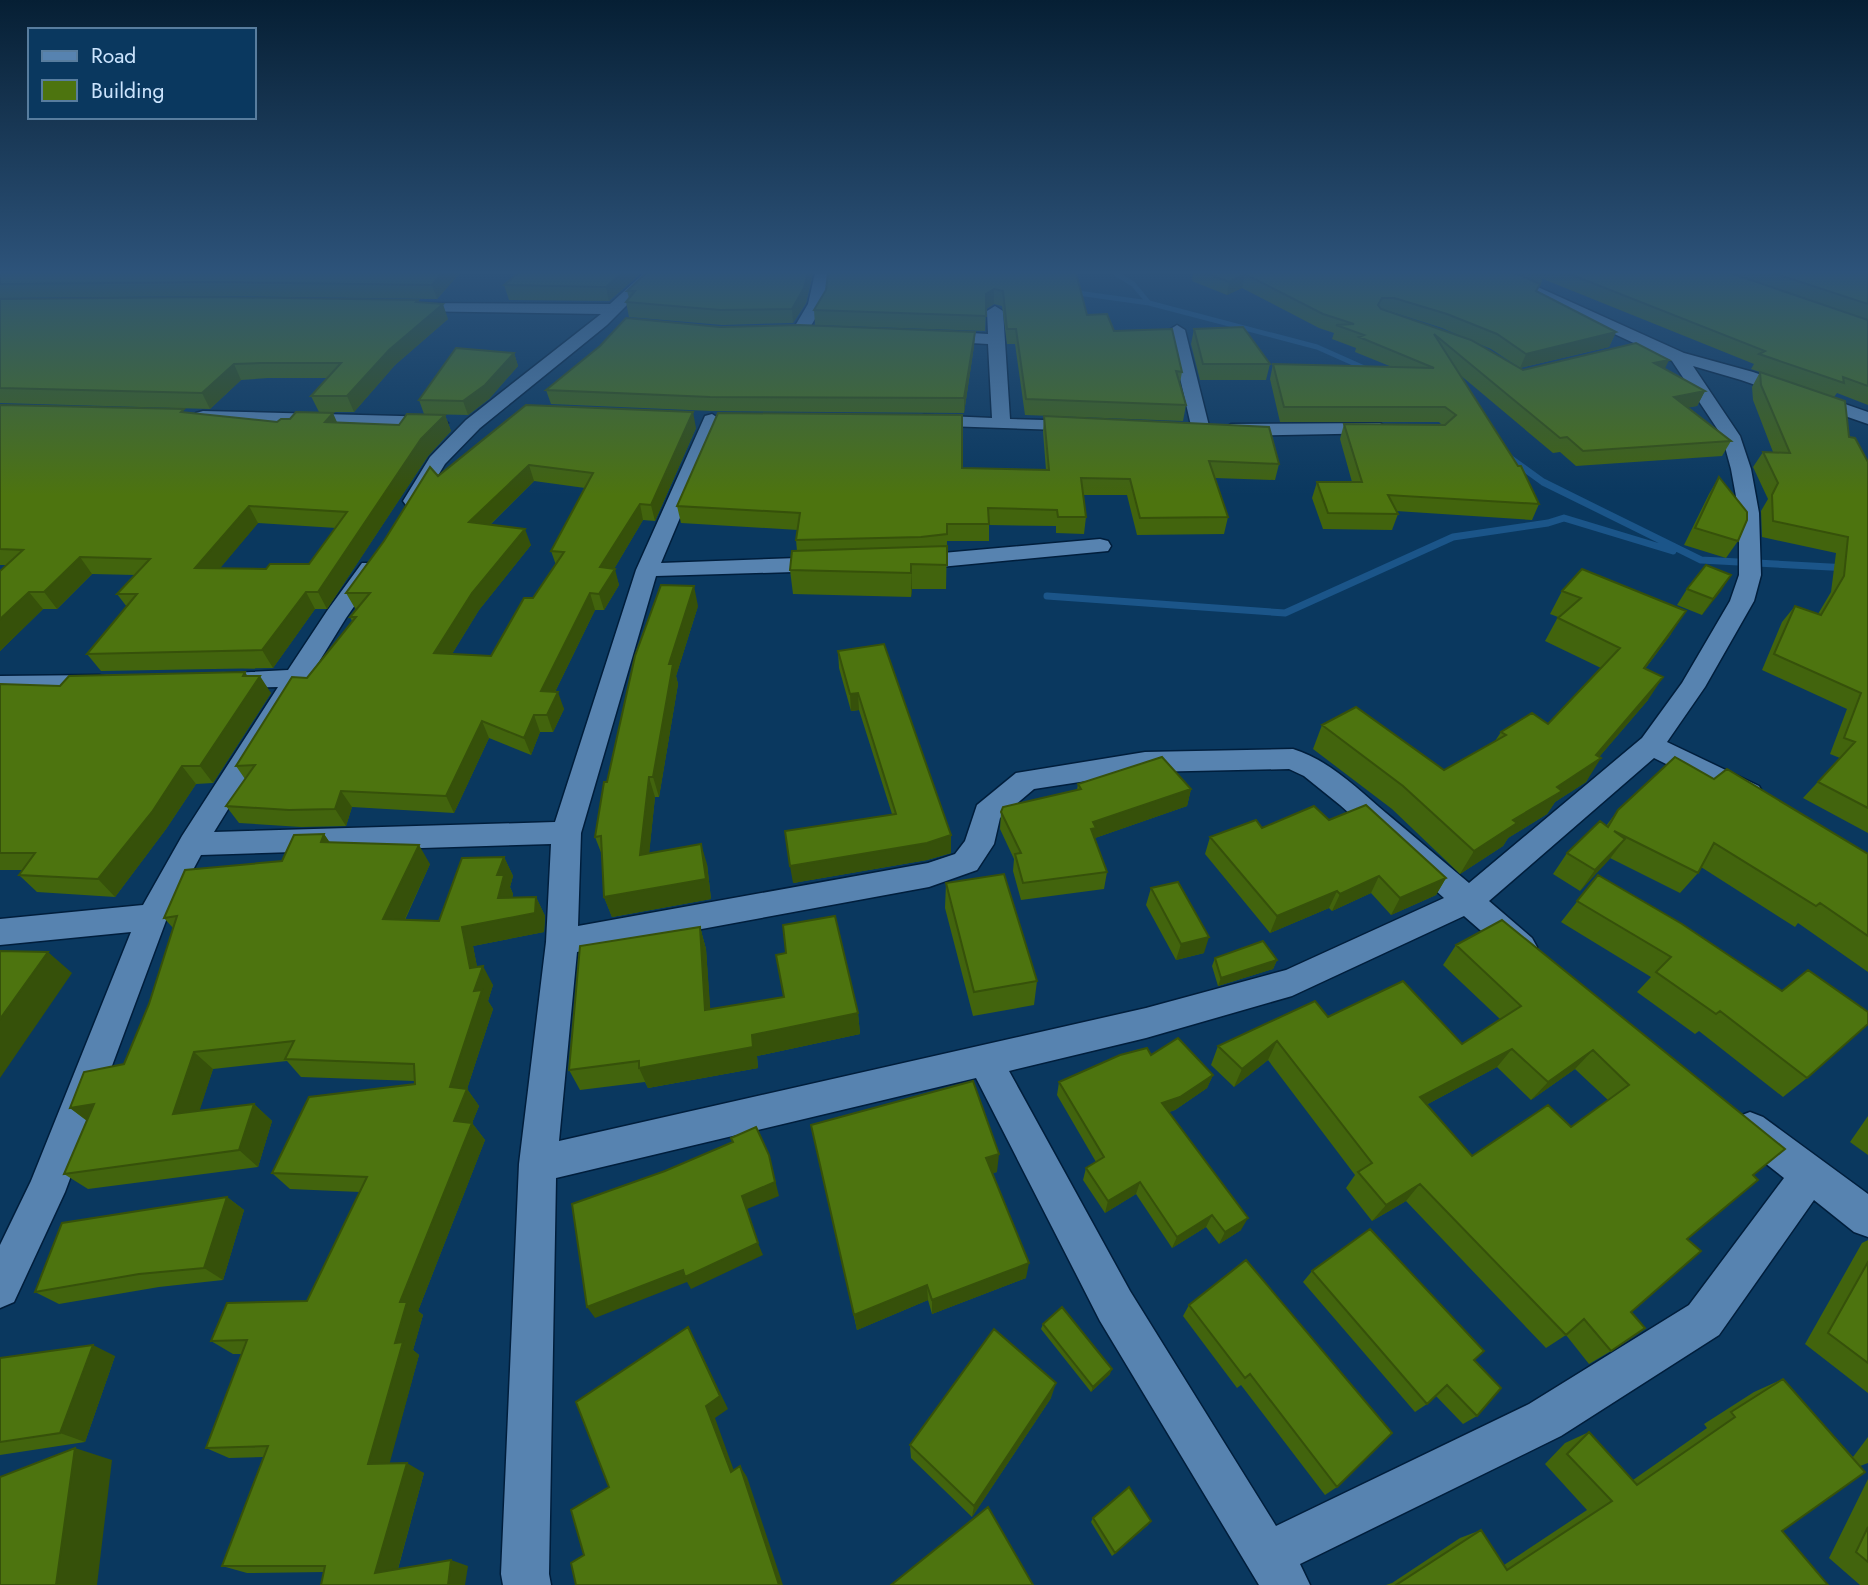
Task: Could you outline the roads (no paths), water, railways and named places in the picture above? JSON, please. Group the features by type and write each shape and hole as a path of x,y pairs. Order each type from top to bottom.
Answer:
{"street":[{"path":"404,515 437,461 473,424 570,347"},
{"path":"997,347 1001,422"},
{"path":"1180,347 1194,430 1401,430"},
{"path":"1634,347 1747,376 1868,418"},
{"path":"538,1164 1146,1023 1293,982 1467,901 1501,876 1651,745 1692,687 1742,601 1750,575 1749,513 1741,469 1731,436 1678,357"},
{"path":"494,409 519,411"},
{"path":"183,416 473,424"},
{"path":"527,1585 525,1574 538,1164 562,942 566,832 647,570 719,420 686,419"},
{"path":"908,420 1094,427"},
{"path":"888,563 920,563 1100,546"},
{"path":"0,1288 46,1192 152,917 192,844 335,616 378,556"},
{"path":"647,570 851,564"},
{"path":"201,680 297,678"},
{"path":"0,684 118,682"},
{"path":"1651,745 1771,805"},
{"path":"562,942 929,875 966,862 979,844 987,813 1026,780 1145,762 1293,759 1314,769 1350,798 1541,963"},
{"path":"192,844 566,832"},
{"path":"0,932 152,917"},
{"path":"985,1061 1115,1306 1277,1570 1545,1420 1703,1320 1809,1175"},
{"path":"1723,1107 1868,1218"}],"waterway":[{"path":"1317,347 1371,371"},
{"path":"1507,456 1543,482 1701,560 1868,569"},
{"path":"1047,596 1285,613 1453,537 1548,523 1564,518 1673,551"}]}
